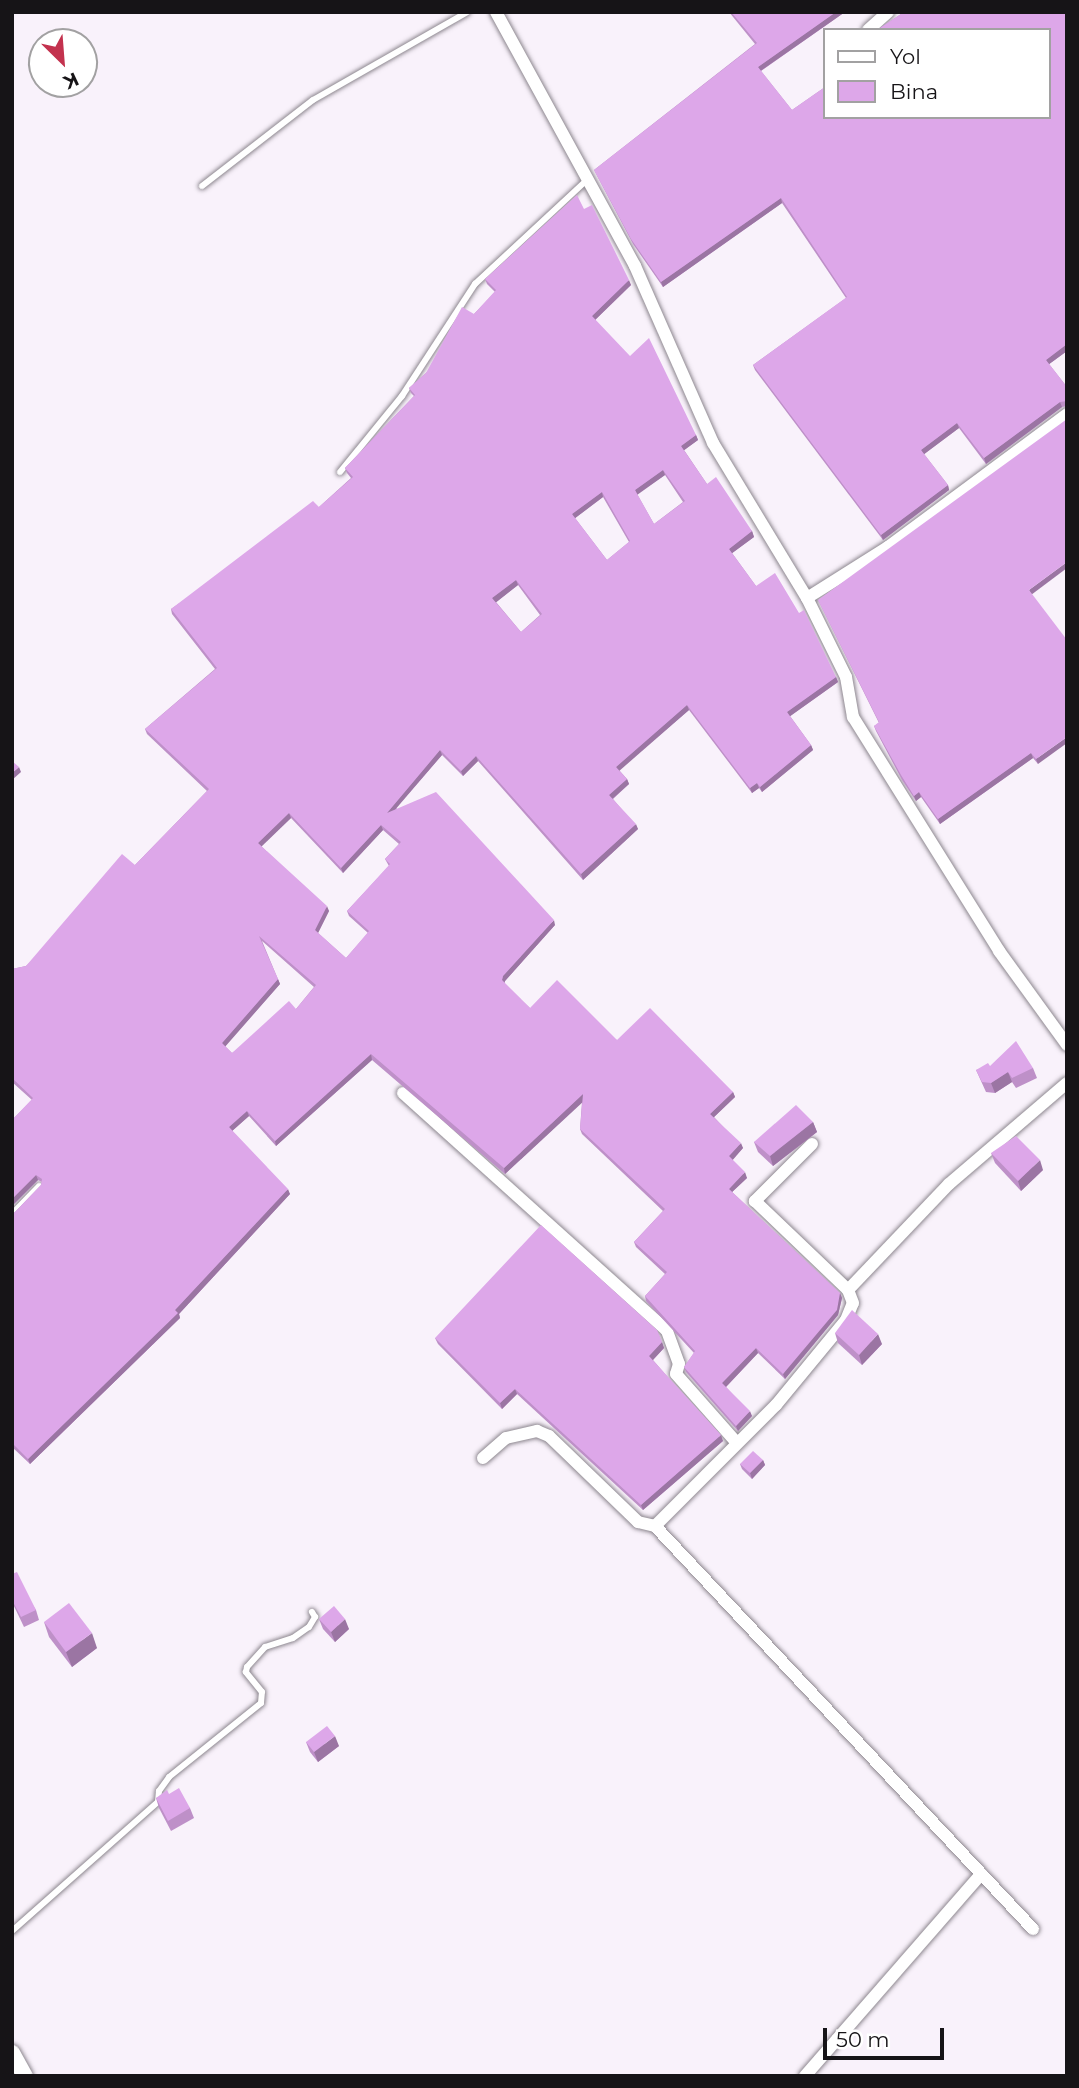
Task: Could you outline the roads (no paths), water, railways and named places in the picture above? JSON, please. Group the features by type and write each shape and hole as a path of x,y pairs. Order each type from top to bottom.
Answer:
{"street":[{"path":"496,12 635,266 713,443 807,598 846,677 853,717 999,951 1067,1045"},
{"path":"870,28 888,12"},
{"path":"807,598 888,547 1067,414"},
{"path":"848,1290 948,1184 1067,1083"},
{"path":"403,1093 667,1331 679,1364 676,1374 737,1443"},
{"path":"655,1525 776,1405 846,1320 853,1303 848,1290 755,1201 812,1144"},
{"path":"483,1458 506,1438 537,1431 549,1436 638,1522 655,1525 1033,1929"},
{"path":"805,2076 981,1874"},
{"path":"12,2053 25,2076"}],"lane":[{"path":"202,186 313,100 467,12"},
{"path":"340,472 402,396 475,284 587,179"},
{"path":"12,1214 39,1186"},
{"path":"12,1931 158,1802 159,1791 169,1777 261,1703 262,1692 246,1672 247,1667 265,1647 293,1638 309,1627 315,1617 312,1612"}]}
